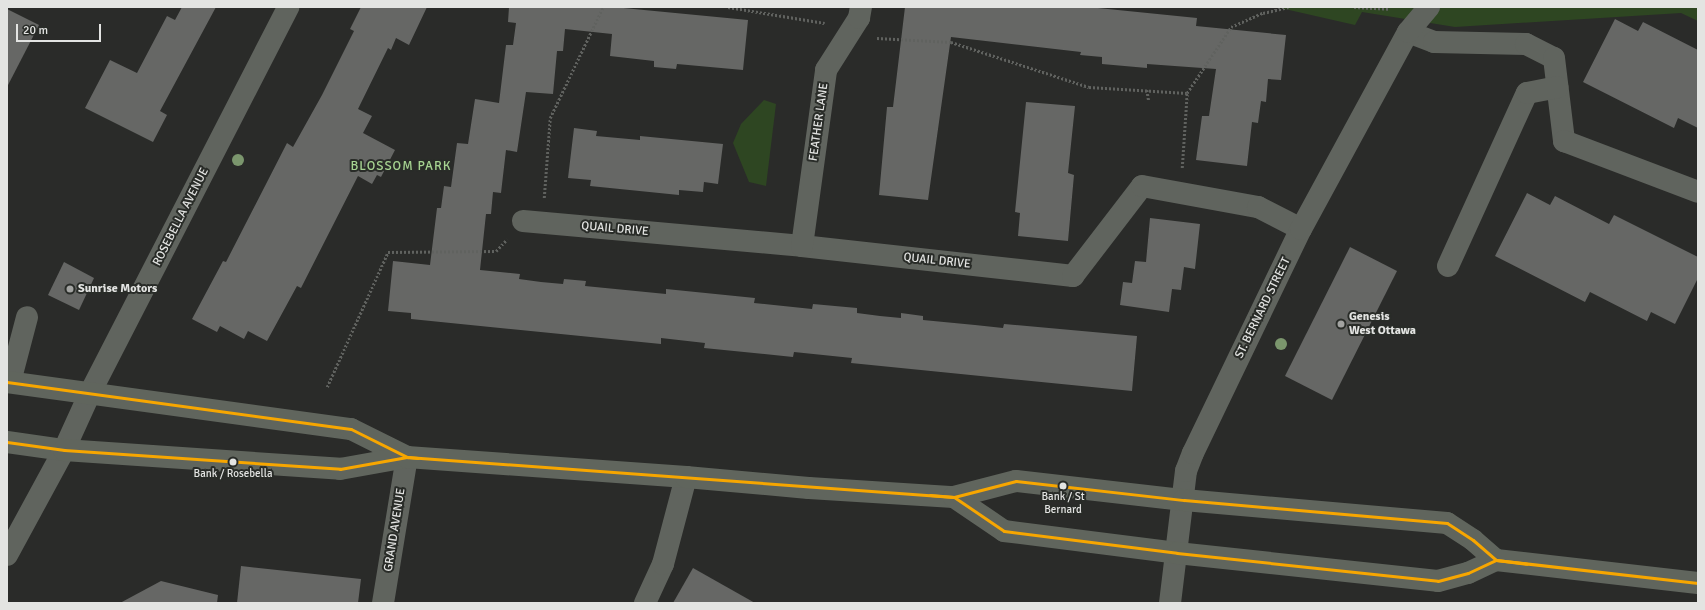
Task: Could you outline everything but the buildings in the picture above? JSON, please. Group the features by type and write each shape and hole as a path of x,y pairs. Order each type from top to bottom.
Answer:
{"main road":[{"path":"8,382 351,429 407,457"},
{"path":"7,442 64,450 340,469 407,457 686,477 809,488 954,497 1016,481 1184,500 1447,523 1474,540 1496,560"},
{"path":"954,497 1004,531 1177,552 1438,581 1468,573 1496,560 1698,583"}],"street":[{"name":"ROSEBELLA AVENUE","path":"7,554 64,450 90,393 288,7"},
{"name":"FEATHER LANE","path":"802,246 826,70 859,18 861,7"},
{"name":"ST. BERNARD STREET","path":"1170,603 1184,500 1186,471 1193,453 1301,229 1408,32 1429,7"},
{"path":"1408,32 1434,42 1526,44 1554,58 1564,141 1698,192"},
{"path":"1448,266 1527,93 1557,87"},
{"name":"QUAIL DRIVE","path":"533,222 802,246 1073,276 1142,186 1258,207 1301,229"},
{"path":"8,382 27,317"},
{"name":"GRAND AVENUE","path":"383,603 407,457"},
{"path":"645,603 663,564 686,477"}],"path":[{"path":"327,387 388,252 496,251 533,222 550,118 603,7"},
{"path":"728,7 829,23 847,36 951,42 1089,88 1187,93"},
{"path":"1181,192 1187,93 1231,27 1263,13 1288,7"},
{"path":"1354,7 1389,9"},
{"path":"1147,90 1149,101"}],"green space":[{"path":"1276,7 1698,7 1698,21 1681,13 1455,27 1362,12 1355,25"},
{"path":"764,100 776,104 766,186 749,182 733,143 741,124"}],"transit line":[{"path":"7,382 351,429 407,457 954,497 1004,531 1177,553 1438,581 1468,573 1496,560 1698,583"},
{"path":"7,442 64,450 340,469 407,457 418,458"},
{"path":"930,495 954,497 1016,481 1184,500 1447,523 1473,540 1496,560 1527,564"}],"place":[{"name":"Sunrise Motors","path":"70,289"},
{"name":"Genesis West Ottawa","path":"1341,324"},
{"name":"Bank / Rosebella","path":"233,462"},
{"name":"Bank / St Bernard","path":"1063,486"}],"district":[{"name":"BLOSSOM PARK","path":"401,166"}]}
